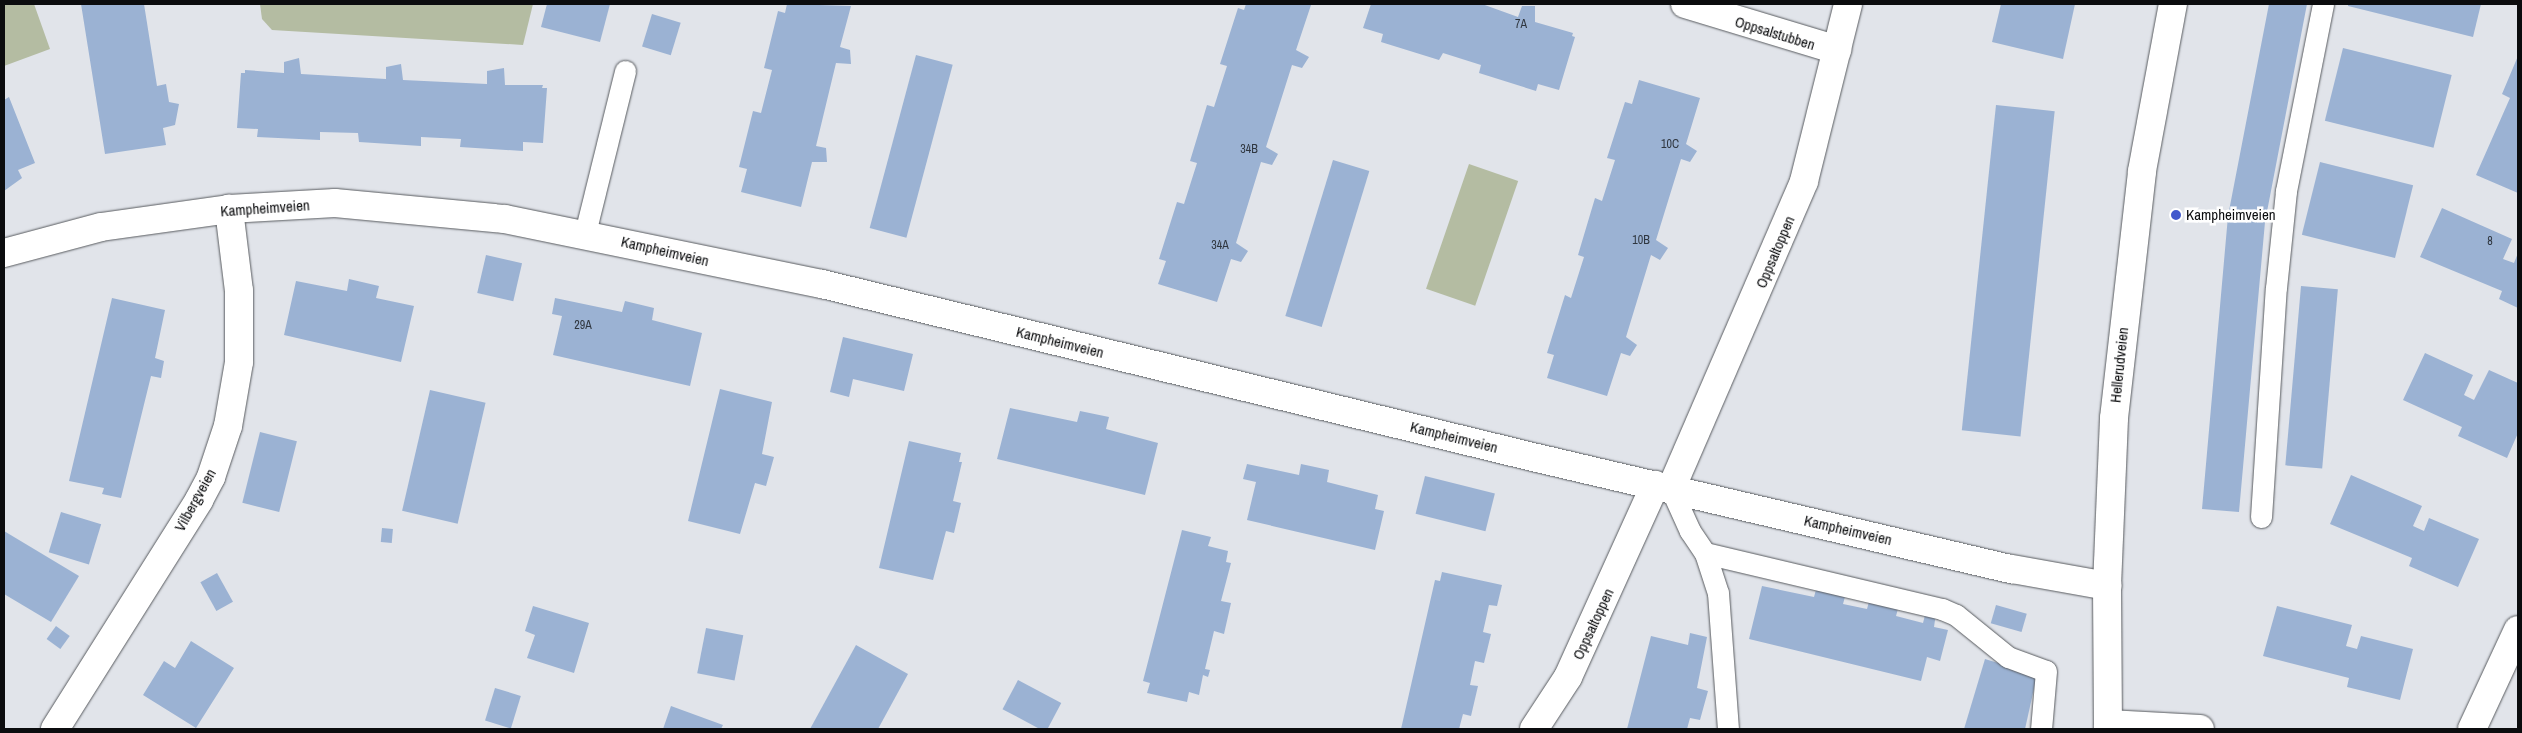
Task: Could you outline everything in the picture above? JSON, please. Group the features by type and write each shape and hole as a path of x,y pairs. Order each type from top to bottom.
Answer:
{"street":[{"name":"Oppsalstubben","path":"1685,4 1836,50"},
{"name":"Oppsaltoppen","path":"1534,729 1568,677 1663,487 1804,181 1848,4"},
{"name":"Hellerudveien","path":"2108,726 2107,586 2114,418 2123,325 2142,171 2173,4"},
{"name":"Kampheimveien","path":"4,253 102,227 229,209 335,203 505,219 585,233 822,284 1230,385 1663,487 2012,569 2107,586"},
{"name":"Vilbergveien","path":"55,729 211,477 228,426 239,362 240,291 229,209"},
{"path":"2472,729 2518,630"},
{"path":"2108,726 2200,729"}],"lane":[{"path":"2260,517 2276,288 2286,191 2323,4"},
{"path":"585,233 625,71"},
{"path":"1663,487 1705,553 1718,593 1728,729"},
{"path":"1705,553 1942,608 1956,615 2008,657 2046,671 2041,729"}],"green space":[{"path":"4,4 34,4 50,49 4,66"},
{"path":"260,4 533,4 523,45 272,30 262,19"},
{"path":"1469,164 1518,181 1475,306 1426,289"}],"building":[{"path":"81,4 144,4 157,86 166,84 169,102 179,104 175,125 163,128 166,145 105,154"},
{"path":"547,4 610,4 600,42 541,27"},
{"path":"787,4 851,6 840,47 850,50 851,64 836,63 816,146 826,148 827,162 812,162 801,207 741,192 747,169 739,167 753,111 761,113 772,70 764,68 778,11 785,13"},
{"path":"1246,4 1311,5 1296,50 1309,57 1302,68 1292,65 1266,147 1278,154 1272,165 1261,162 1236,243 1248,251 1241,262 1231,259 1217,302 1158,284 1166,261 1159,259 1177,202 1184,204 1197,163 1190,161 1207,105 1214,107 1227,66 1220,64 1238,8 1244,10"},
{"path":"1371,4 1482,4 1518,17 1522,6 1535,6 1535,22 1573,33 1572,36 1575,37 1559,90 1538,84 1536,91 1479,73 1481,65 1443,53 1439,60 1381,42 1383,34 1363,28"},
{"path":"2001,4 2075,4 2063,59 1992,42"},
{"path":"2269,4 2307,4 2265,222 2239,512 2202,509 2228,216"},
{"path":"2348,4 2481,4 2473,37 2348,6"},
{"path":"652,14 681,23 671,55 642,47"},
{"path":"2343,48 2452,75 2434,148 2325,121"},
{"path":"916,55 953,65 906,238 870,228"},
{"path":"2518,56 2518,193 2476,175 2510,98 2502,94"},
{"path":"299,58 301,74 386,79 386,67 401,64 403,80 487,84 487,71 504,68 505,85 543,85 542,88 547,88 543,143 523,142 523,151 460,147 461,139 421,137 421,146 359,142 358,133 320,132 320,140 257,137 258,129 237,128 241,73 245,73 245,70 284,73 284,62"},
{"path":"1639,80 1700,98 1686,144 1697,151 1690,162 1681,159 1656,240 1668,248 1660,260 1651,255 1626,337 1637,345 1630,356 1621,353 1607,396 1547,378 1554,355 1547,353 1565,295 1571,298 1584,257 1578,255 1595,198 1602,201 1615,160 1607,158 1625,102 1632,104"},
{"path":"9,97 35,163 18,170 22,178 4,191 4,100"},
{"path":"1996,105 2055,111 2020,436 1962,430"},
{"path":"1333,160 1369,171 1322,327 1285,316"},
{"path":"2320,162 2413,185 2395,258 2302,235"},
{"path":"2442,208 2512,239 2503,259 2514,263 2518,253 2518,308 2499,299 2502,291 2420,257"},
{"path":"486,255 522,263 513,301 477,293"},
{"path":"349,279 379,286 376,298 414,306 401,362 284,335 296,281 347,291"},
{"path":"2301,286 2338,289 2322,469 2285,465"},
{"path":"112,298 165,310 155,358 164,361 161,378 151,376 121,498 102,494 104,488 69,481"},
{"path":"555,298 622,312 625,301 654,308 652,320 702,333 690,386 553,355 562,316 552,314"},
{"path":"843,337 913,354 904,391 853,379 849,397 830,392"},
{"path":"2425,353 2473,375 2464,395 2474,400 2489,370 2518,383 2518,433 2507,458 2458,436 2462,427 2403,400"},
{"path":"720,389 772,402 762,454 774,457 766,486 755,483 740,534 688,521"},
{"path":"430,390 486,403 458,524 402,511"},
{"path":"1010,408 1077,422 1080,411 1109,417 1106,429 1158,443 1145,495 997,459"},
{"path":"260,432 297,441 279,512 242,503"},
{"path":"909,441 961,453 959,462 962,462 953,501 961,503 954,533 946,531 933,580 879,568"},
{"path":"1247,464 1299,475 1301,464 1329,470 1327,482 1378,495 1375,509 1384,511 1375,550 1247,520 1256,482 1243,479"},
{"path":"2351,475 2422,506 2413,526 2424,531 2429,518 2479,539 2458,587 2409,566 2412,558 2330,524"},
{"path":"1425,476 1495,493 1485,531 1416,514"},
{"path":"61,512 101,524 89,564 49,552"},
{"path":"382,528 393,529 392,543 381,542"},
{"path":"1182,530 1211,537 1208,546 1228,551 1226,562 1231,563 1221,601 1231,603 1224,634 1214,631 1205,669 1210,670 1208,677 1203,675 1199,695 1189,692 1187,702 1147,693 1150,683 1143,681"},
{"path":"4,531 79,576 51,622 4,594"},
{"path":"1442,572 1502,585 1497,606 1489,605 1483,632 1491,634 1484,663 1475,661 1470,685 1478,686 1471,716 1463,714 1459,729 1401,729 1435,580 1440,581"},
{"path":"217,573 233,602 216,611 200,582"},
{"path":"1762,586 1814,597 1817,586 1846,593 1843,604 1867,609 1870,598 1899,605 1896,616 1923,623 1926,611 1936,613 1934,627 1948,630 1940,661 1927,657 1921,681 1749,639"},
{"path":"1996,605 2027,614 2022,632 1991,623"},
{"path":"533,606 589,623 574,673 527,658 535,635 525,631"},
{"path":"2277,606 2352,625 2346,646 2357,649 2361,636 2413,649 2400,700 2347,687 2349,678 2263,656"},
{"path":"56,626 70,636 60,649 47,639"},
{"path":"706,628 743,635 735,680 697,673"},
{"path":"1690,633 1707,637 1697,688 1708,691 1700,720 1690,718 1687,729 1627,729 1651,636 1688,645"},
{"path":"191,641 234,668 196,728 143,695 164,661 175,668"},
{"path":"856,645 908,674 878,729 810,729"},
{"path":"1985,659 2037,675 2025,729 1964,729"},
{"path":"1018,680 1061,703 1047,729 1040,729 1003,709"},
{"path":"495,688 521,696 511,728 485,721"},
{"path":"671,706 723,725 721,729 663,729"}],"place":[{"name":"Kampheimveien","path":"2176,215"}]}
